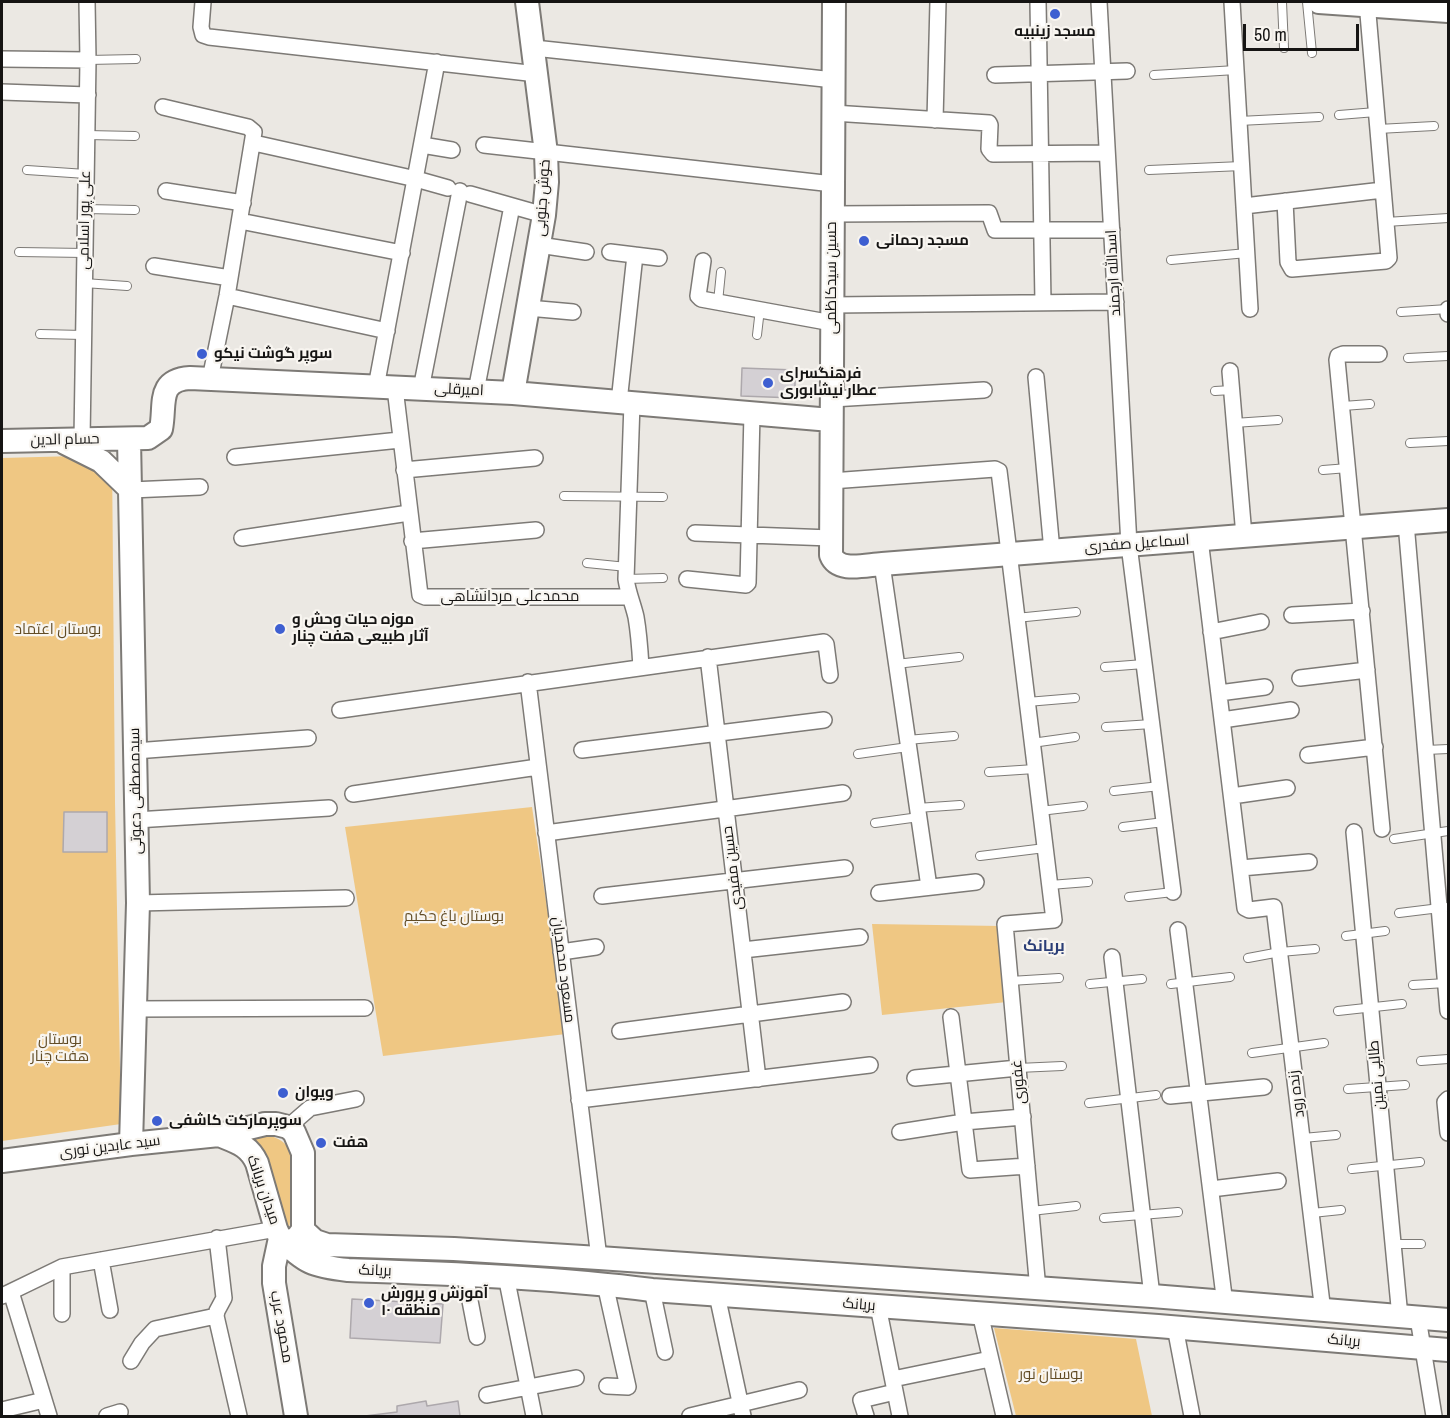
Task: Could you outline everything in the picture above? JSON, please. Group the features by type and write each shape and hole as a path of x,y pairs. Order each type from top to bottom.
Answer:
{"main road":[{"name":"خوش جنوبی","path":"513,393 544,215 547,182 546,153 527,2"},
{"name":"حسین سیدکاظمی","path":"831,546 834,2"},
{"path":"1319,2 1367,3 1449,11"},
{"name":"امیرقلی","path":"129,439 148,438 161,429 164,395 172,382 179,379 513,393 752,413 832,410"},
{"name":"حسام الدین","path":"2,441 129,439"},
{"name":"سیدمصطفی دعوتی","path":"129,439 138,903 131,1143"},
{"path":"55,440 83,450 101,460 131,490"},
{"name":"اسماعیل صفدری","path":"831,546 836,564 842,567 1449,520"},
{"path":"219,1135 265,1124 288,1127"},
{"name":"میدان بریانک","path":"219,1135 247,1147 252,1152 278,1233 288,1240 296,1239 303,1230 303,1153 294,1132 288,1127"},
{"name":"سید عابدین نوری","path":"2,1161 131,1143 219,1135"},
{"name":"بریانک","path":"303,1230 315,1241 327,1245 454,1249 599,1258 1038,1290 1152,1296 1323,1312 1449,1320"},
{"name":"بریانک","path":"278,1233 300,1258 323,1267 348,1270 506,1276 652,1290 1175,1327 1449,1350"},
{"name":"محمود عرب","path":"278,1233 274,1283 296,1416"},
{"path":"717,1295 718,1266"}],"street":[{"name":"علی پور اسلامی","path":"82,439 88,95 87,2"},
{"path":"203,2 201,27 203,34 208,37 537,74"},
{"path":"935,120 938,2"},
{"path":"1038,2 1043,303"},
{"name":"اسدالله ارجمند","path":"1099,2 1129,544 1173,892"},
{"path":"1232,2 1250,309"},
{"path":"1285,201 1288,262 1292,269 1386,261 1389,258 1367,3"},
{"path":"534,48 834,80"},
{"path":"2,59 88,60"},
{"name":"محمدعلی مردانشاهی","path":"437,62 387,331 386,387 400,440 418,590 420,595 425,597 629,597"},
{"path":"995,75 1127,71"},
{"path":"2,92 88,95"},
{"path":"163,107 248,127 254,132 227,296 210,379"},
{"path":"833,113 988,123 990,125 989,149 993,154 1107,153"},
{"path":"254,143 416,179 544,215"},
{"path":"422,145 452,150"},
{"path":"484,145 833,184"},
{"path":"1244,206 1383,190"},
{"path":"166,191 243,203"},
{"path":"421,388 459,191"},
{"path":"476,391 512,206"},
{"path":"833,214 988,213 995,230 1112,230"},
{"path":"240,221 402,253"},
{"path":"539,245 586,252"},
{"path":"610,252 659,258"},
{"path":"635,255 625,402 629,496 627,573 629,597 637,620 641,667"},
{"path":"703,261 698,296 700,299 760,309 832,314 1043,303 1116,302"},
{"path":"154,266 230,278"},
{"path":"227,296 387,331"},
{"path":"528,308 573,312"},
{"path":"1379,354 1338,356 1374,747 1388,834"},
{"path":"1230,371 1244,536"},
{"path":"1036,377 1052,551"},
{"path":"832,410 984,390"},
{"path":"687,579 746,585 748,583 752,413"},
{"path":"235,458 400,440"},
{"path":"404,470 535,459"},
{"path":"831,481 998,469 1050,885"},
{"path":"131,490 200,487"},
{"path":"242,538 409,513"},
{"path":"1406,523 1426,750 1441,831 1449,1011"},
{"path":"412,541 536,530"},
{"path":"695,532 749,535 831,546"},
{"path":"1200,539 1241,868 1309,862"},
{"path":"882,564 928,887"},
{"path":"1292,615 1362,611"},
{"path":"1211,632 1261,622"},
{"path":"340,710 824,642 830,675"},
{"name":"حسین مفیدی","path":"708,657 758,1079"},
{"path":"1299,678 1367,670"},
{"name":"مسعود محمدیان","path":"528,682 599,1258"},
{"path":"1219,693 1265,687"},
{"path":"1222,720 1291,710"},
{"path":"582,750 824,720"},
{"path":"135,751 308,738"},
{"path":"1308,755 1374,747"},
{"path":"353,794 538,767"},
{"path":"1232,796 1287,788"},
{"path":"546,833 843,793"},
{"path":"136,820 328,808"},
{"name":"طالبی نمین","path":"1354,832 1393,1244 1409,1318 1422,1348 1434,1416"},
{"path":"602,896 845,868"},
{"name":"زنده رود","path":"1241,868 1245,908 1249,910 1275,907 1323,1312"},
{"path":"879,893 976,882"},
{"name":"غفوری","path":"1038,1290 1005,924 1054,920 1050,885"},
{"path":"138,903 346,898"},
{"path":"1178,930 1178,983 1198,1094 1225,1304"},
{"path":"743,950 860,937"},
{"path":"561,952 596,947"},
{"path":"1112,957 1152,1296"},
{"path":"620,1031 843,1002"},
{"path":"134,1009 365,1008"},
{"path":"951,1017 970,1170 1027,1166"},
{"path":"579,1100 870,1065"},
{"path":"915,1078 1018,1068"},
{"path":"1163,1096 1264,1087"},
{"path":"288,1127 310,1108 356,1099"},
{"path":"1447,1100 1449,1133"},
{"path":"900,1132 964,1122 1023,1117"},
{"path":"1210,1189 1278,1181"},
{"path":"49,1416 6,1294 62,1267 218,1238 278,1233"},
{"path":"218,1238 224,1298 216,1316 239,1416"},
{"path":"101,1260 110,1310"},
{"path":"62,1267 62,1314"},
{"path":"465,1275 477,1337"},
{"path":"506,1276 534,1416"},
{"path":"605,1284 628,1387 607,1386"},
{"path":"652,1290 665,1352"},
{"path":"717,1295 742,1411"},
{"path":"878,1306 900,1416"},
{"path":"980,1313 1004,1416"},
{"path":"131,1361 154,1329 216,1316"},
{"path":"1175,1327 1192,1416"},
{"path":"866,1416 861,1400 894,1386 990,1359"},
{"path":"487,1395 576,1378"},
{"path":"690,1416 742,1411 798,1390"},
{"path":"2,1410 24,1411 44,1400"}],"lane":[{"path":"1282,2 1284,48"},
{"path":"1307,2 1312,53"},
{"path":"88,60 136,59"},
{"path":"1154,75 1236,70"},
{"path":"1339,116 1376,112"},
{"path":"1239,121 1319,117"},
{"path":"1378,129 1434,126"},
{"path":"87,135 135,136"},
{"path":"1149,170 1242,166"},
{"path":"27,170 86,174"},
{"path":"86,209 135,210"},
{"path":"1386,222 1448,218"},
{"path":"19,252 85,253"},
{"path":"1171,260 1246,253"},
{"path":"718,302 721,272"},
{"path":"84,283 127,286"},
{"path":"758,335 760,309"},
{"path":"1401,312 1448,311"},
{"path":"40,334 83,335"},
{"path":"1408,358 1449,356"},
{"path":"1215,391 1232,390"},
{"path":"1343,406 1370,404"},
{"path":"1234,423 1278,420"},
{"path":"1410,443 1449,441"},
{"path":"1323,471 1348,468"},
{"path":"564,496 663,497"},
{"path":"587,563 627,573 663,578"},
{"path":"1016,618 1076,612"},
{"path":"896,664 959,657"},
{"path":"1105,667 1144,664"},
{"path":"1027,702 1075,698"},
{"path":"1106,727 1152,724"},
{"path":"858,754 954,736"},
{"path":"1032,743 1075,737"},
{"path":"1426,750 1449,749"},
{"path":"989,772 1035,769"},
{"path":"1114,791 1160,786"},
{"path":"875,823 960,805"},
{"path":"1040,811 1083,806"},
{"path":"1123,827 1164,822"},
{"path":"1388,834 1441,831"},
{"path":"980,856 1045,848"},
{"path":"1050,885 1088,882"},
{"path":"1129,897 1173,892"},
{"path":"1399,913 1444,908"},
{"path":"1346,936 1385,931"},
{"path":"1248,958 1314,949"},
{"path":"1010,981 1059,978"},
{"path":"1090,984 1142,978"},
{"path":"1178,983 1230,978"},
{"path":"1413,985 1447,983"},
{"path":"1338,1011 1402,1004"},
{"path":"1252,1053 1324,1043"},
{"path":"1421,1060 1449,1059"},
{"path":"1018,1068 1062,1066"},
{"path":"1348,1089 1405,1084"},
{"path":"1089,1103 1163,1096"},
{"path":"1303,1138 1336,1135"},
{"path":"1352,1168 1420,1162"},
{"path":"1031,1211 1076,1206"},
{"path":"1312,1214 1341,1210"},
{"path":"1104,1218 1178,1212"},
{"path":"1393,1244 1421,1244"}],"green space":[{"path":"112,455 121,1124 2,1141 2,458"},
{"name":"بوستان باغ حکیم","path":"532,807 566,1034 383,1056 345,827"},
{"path":"872,924 1001,926 1007,1002 882,1015"},
{"path":"266,1134 284,1143 289,1149 293,1164 289,1230 284,1231 250,1135"},
{"name":"بوستان نور","path":"994,1328 1136,1339 1152,1416 1016,1416"}],"building":[{"name":"فرهنگسرای عطار نیشابوری","path":"742,368 795,370 795,398 741,396"},
{"path":"64,812 107,812 107,852 63,852"},
{"path":"352,1299 443,1304 440,1343 350,1338"},
{"path":"426,1401 427,1406 458,1401 460,1416 365,1416 397,1412 397,1406"}],"place":[{"name":"مسجد زینبیه","path":"1055,14"},
{"name":"مسجد رحمانی","path":"864,241"},
{"name":"سوپر گوشت نیکو","path":"202,354"},
{"name":"فرهنگسرای عطار نیشابوری","path":"768,383"},
{"name":"موزه حیات وحش و آثار طبیعی هفت چنار","path":"280,629"},
{"name":"ویوان","path":"283,1093"},
{"name":"سوپرمارکت کاشفی","path":"157,1121"},
{"name":"هفت","path":"321,1143"},
{"name":"آموزش و پرورش منطقه ۱۰","path":"369,1303"}],"district":[{"name":"بریانک","path":"1044,947"}],"park label":[{"name":"بوستان اعتماد","path":"58,630"},
{"name":"بوستان هفت چنار","path":"60,1048"}]}
